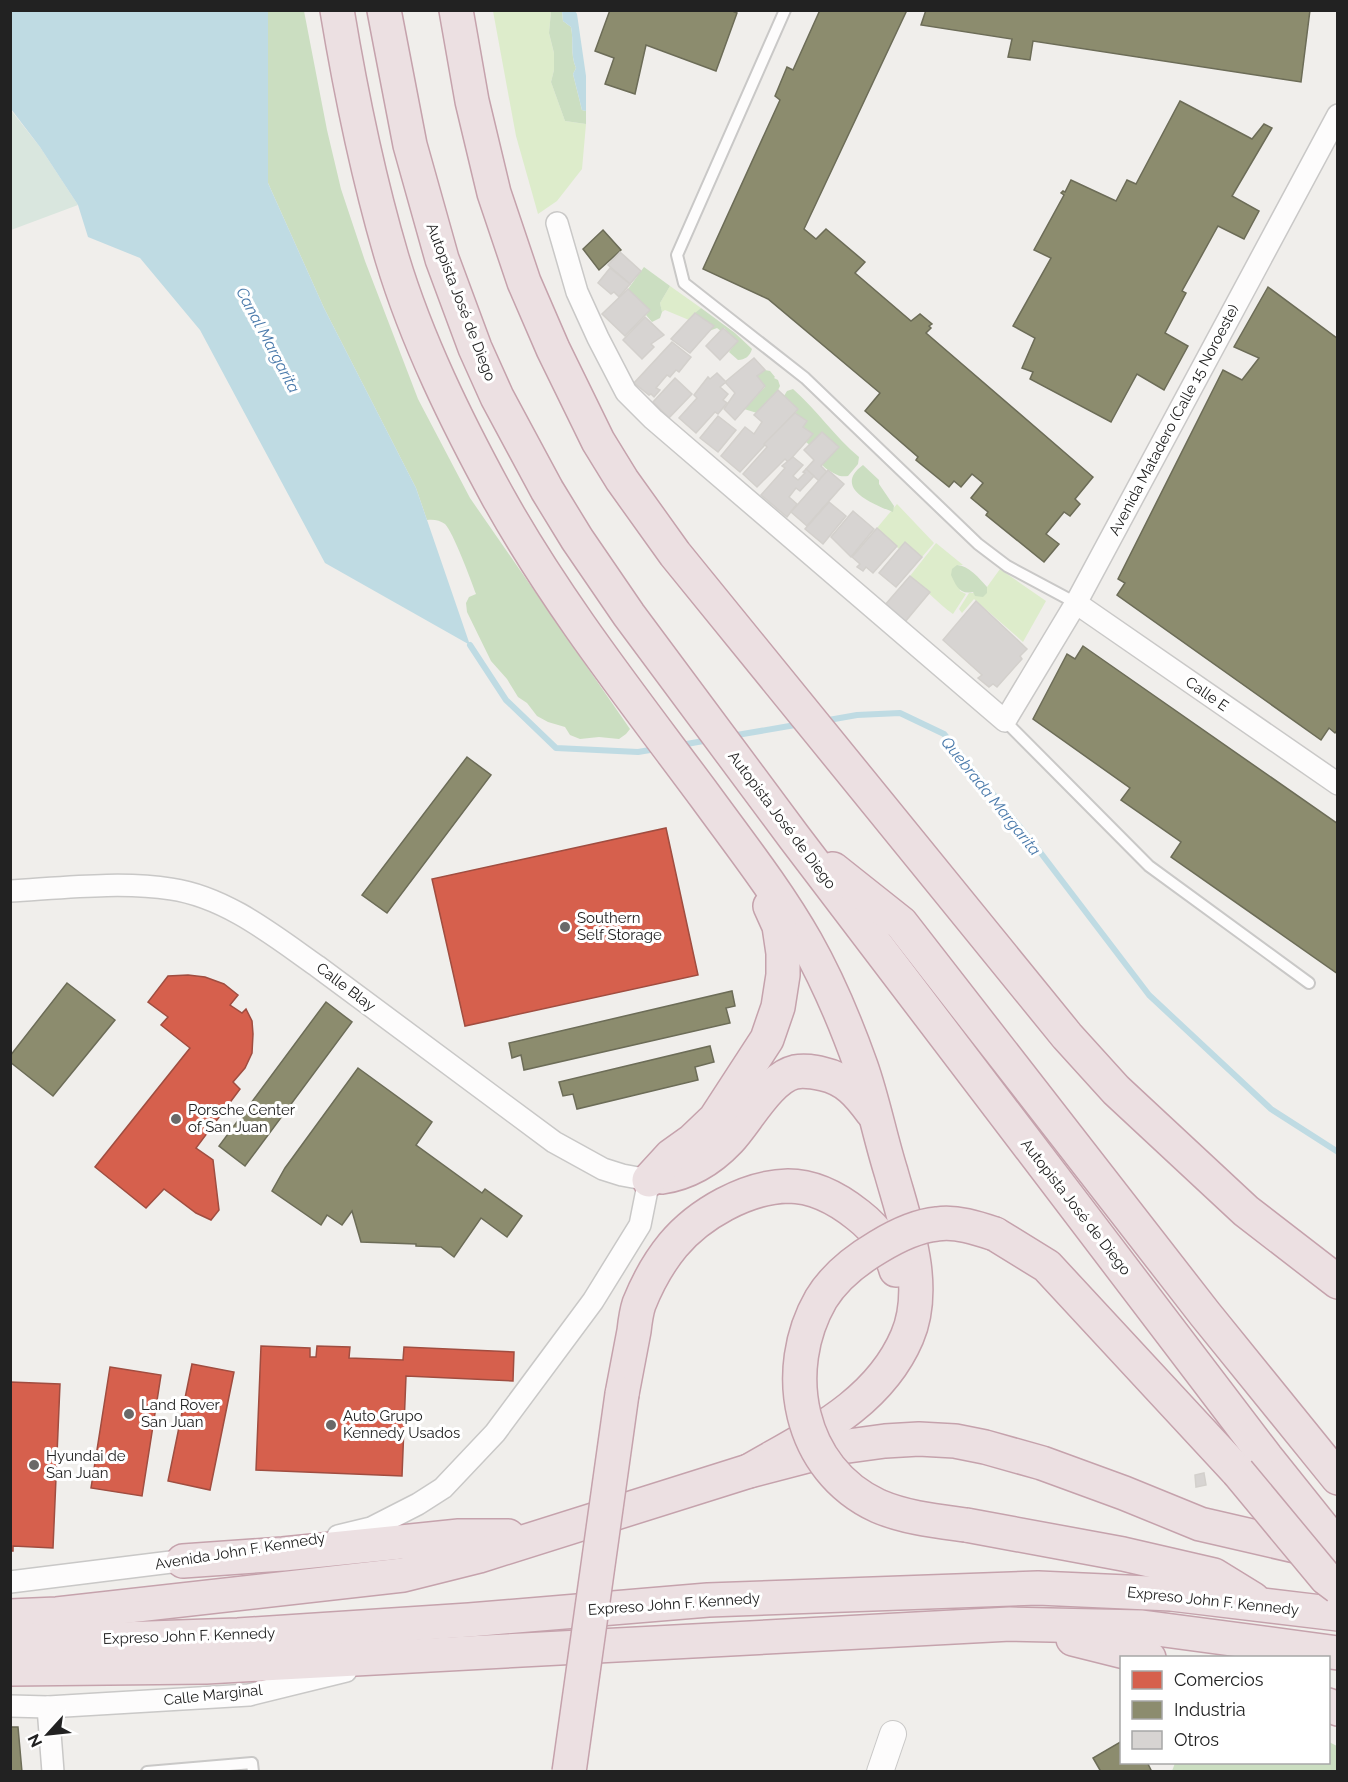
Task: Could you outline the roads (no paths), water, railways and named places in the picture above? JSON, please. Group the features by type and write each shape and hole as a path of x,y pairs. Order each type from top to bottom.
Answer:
{"highway":[{"path":"337,10 352,94 393,260 411,311 460,425 528,549 631,697 780,901 817,963 836,1000 862,1068 902,1209 913,1260 915,1289 913,1318 906,1339 887,1371 867,1395 835,1421 749,1471"},
{"name":"Autopista José de Diego","path":"384,10 410,145 442,259 475,348 525,450 577,538 629,615 1252,1464 1336,1553"},
{"path":"456,10 472,100 494,193 524,282 553,349 598,441 622,480 675,554 1067,1036 1116,1090 1246,1211 1338,1282"},
{"path":"649,1180 671,1156 716,1119 767,1039 778,1007 783,975 779,926 760,885 721,818"},
{"path":"794,837 901,923 1295,1427 1338,1478"},
{"path":"649,1180 679,1175 707,1159 729,1140 774,1085 795,1072 811,1071 834,1076 853,1088 875,1117"},
{"path":"569,1772 622,1394 638,1306 658,1266 673,1245 699,1221 722,1206 755,1192 788,1186 820,1192 849,1208 878,1233 894,1262 901,1290 901,1327 887,1371"},
{"path":"1262,1605 1214,1575 1123,1554 904,1516 876,1505 840,1479 825,1463 812,1441 804,1419 799,1376 801,1351 811,1320 822,1298 849,1266 893,1238 916,1229 938,1223 965,1225 995,1233 1047,1266 1252,1464 1326,1578 1338,1587"},
{"path":"10,1616 57,1614 403,1575 479,1556 749,1471 841,1447 919,1439 955,1441 985,1447 1042,1463 1200,1524 1336,1553"},
{"path":"183,1561 283,1554 459,1536 546,1535"},
{"name":"Expreso John F. Kennedy","path":"10,1640 73,1641 227,1636 469,1620 708,1600 1038,1588 1172,1594 1338,1614"},
{"path":"1010,1624 1141,1656"},
{"name":"Expreso John F. Kennedy","path":"10,1669 206,1667 1010,1624 1142,1627 1338,1653"}],"street":[{"name":"Avenida Matadero (Calle 15 Noroeste)","path":"1005,721 1076,603 1336,123"},
{"path":"557,224 577,292 626,392 653,419 1005,721"},
{"name":"Calle E","path":"1076,603 1337,782"},
{"name":"Calle Blay","path":"10,891 112,886 172,889 206,899 233,911 317,966 554,1142 603,1169 649,1180"},
{"name":"Avenida John F. Kennedy","path":"10,1582 304,1544 371,1527 443,1488 495,1433 593,1301 640,1225 649,1180"},
{"name":"Calle Marginal","path":"10,1706 48,1707 249,1695 412,1655"},
{"path":"48,1707 53,1772"},
{"path":"880,1772 893,1734"}],"lane":[{"path":"785,10 677,255 684,283 805,378 978,544 1007,566 1076,603"},
{"path":"1005,721 1149,866 1309,983"},
{"path":"147,1772 252,1763 253,1772"}],"water":[{"name":"Canal Margarita","path":"11,10 268,11 268,183 324,308 416,488 470,645 325,563 200,330 140,258 88,237 78,205 40,147 11,109"},
{"path":"562,11 575,11 577,14 586,76 586,111 582,110 573,74 576,68 571,27 563,21"}],"waterway":[{"name":"Quebrada Margarita","path":"470,645 506,700 556,748 638,752 656,749"},
{"name":"Quebrada Margarita","path":"823,721 857,715 900,713 944,734 1037,848 1149,995 1271,1109 1338,1152"},
{"name":"Quebrada Margarita","path":"731,736 801,724"},
{"name":"Quebrada Margarita","path":"681,745 709,740"}],"place":[{"name":"Southern Self Storage","path":"565,927"},
{"name":"Porsche Center of San Juan","path":"176,1119"},
{"name":"Land Rover San Juan","path":"129,1414"},
{"name":"Auto Grupo Kennedy Usados","path":"331,1425"},
{"name":"Hyundai de San Juan","path":"34,1465"}]}
